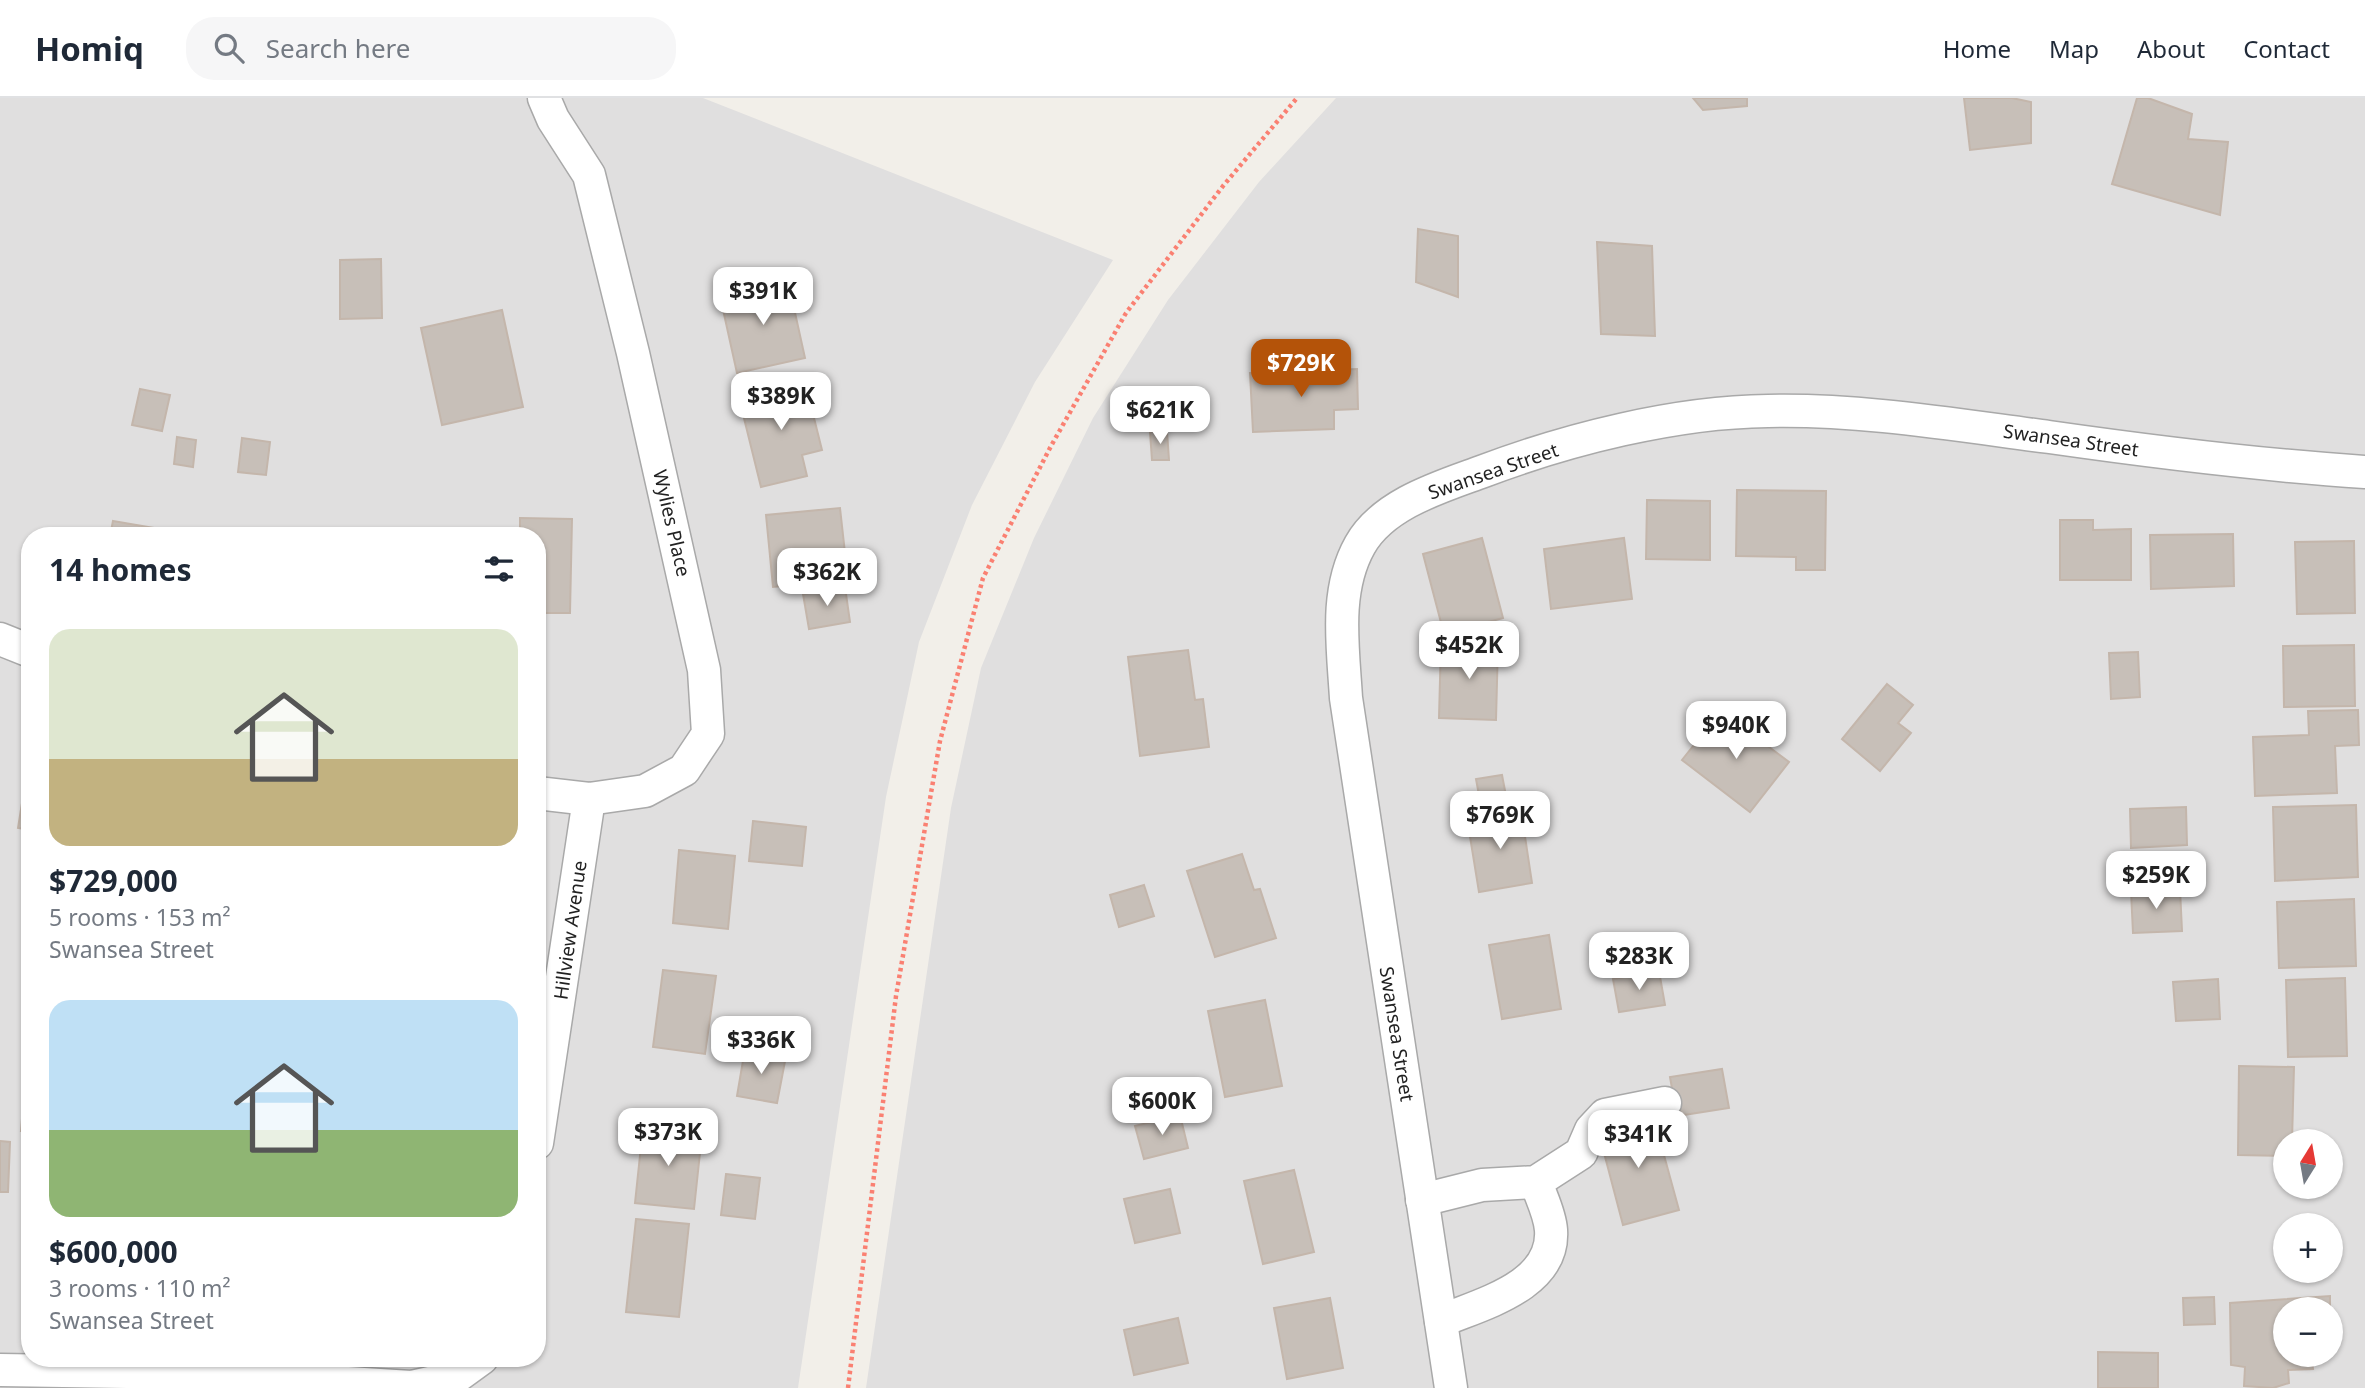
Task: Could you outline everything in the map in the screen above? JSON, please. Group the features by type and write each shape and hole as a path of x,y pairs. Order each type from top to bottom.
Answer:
{"street":[{"name":"Wylies Place","path":"544,98 553,119 589,174 634,353 704,670 708,734 684,770 645,791 589,799 546,794"},
{"name":"Swansea Street","path":"1451,1388 1346,698 1342,641 1344,597 1350,569 1362,542 1382,520 1433,490 1535,454 1682,419 1768,411 1857,414 1939,422 2181,455 2365,472"},
{"path":"0,639 21,647"},
{"name":"Hillview Avenue","path":"546,1083 589,799"},
{"path":"1422,1200 1482,1185 1536,1182 1581,1153 1591,1130 1605,1115 1665,1103"},
{"path":"1441,1321 1520,1288 1548,1254 1551,1229 1536,1182"},
{"path":"0,1370 190,1373 300,1384 411,1387 456,1377 470,1367"}],"path":[{"path":"848,1388 896,996 940,741 983,578 1051,446 1126,313 1223,186 1297,98"}],"shaded area":[{"path":"0,98 703,98 1113,260 1035,382 972,505 919,642 886,797 798,1388 0,1388"},
{"path":"1336,98 2365,98 2365,1388 866,1388 951,808 981,668 1034,538 1093,418 1168,300 1259,182"}],"building":[{"path":"1693,98 1747,98 1747,106 1703,110"},
{"path":"1964,98 2012,98 2031,102 2031,143 1970,150"},
{"path":"2137,98 2148,98 2192,114 2188,139 2228,142 2220,215 2112,184"},
{"path":"1418,229 1458,236 1458,297 1416,282"},
{"path":"1597,242 1652,246 1655,336 1601,334"},
{"path":"381,259 382,318 340,319 340,260"},
{"path":"788,281 805,358 737,373 720,296"},
{"path":"502,310 523,407 442,425 421,328"},
{"path":"1357,369 1358,409 1334,410 1334,429 1253,432 1250,373"},
{"path":"805,382 822,450 802,455 807,476 761,487 739,398"},
{"path":"1171,387 1173,407 1147,409 1145,388"},
{"path":"140,389 170,395 162,431 132,425"},
{"path":"1167,431 1169,460 1152,460 1150,432"},
{"path":"177,437 196,440 193,467 174,464"},
{"path":"242,438 270,442 266,475 238,472"},
{"path":"1737,490 1826,491 1825,570 1796,570 1796,557 1736,556"},
{"path":"1647,500 1710,501 1710,560 1646,559"},
{"path":"840,508 848,580 773,587 766,515"},
{"path":"520,518 572,519 570,613 546,613 546,527 520,527"},
{"path":"2060,520 2093,520 2093,530 2131,529 2131,580 2060,580"},
{"path":"113,521 148,527 112,527"},
{"path":"2233,534 2234,586 2151,589 2150,535"},
{"path":"1482,538 1503,618 1444,634 1423,554"},
{"path":"1624,538 1632,599 1551,609 1544,549"},
{"path":"2354,541 2355,613 2297,614 2295,542"},
{"path":"845,587 850,622 809,629 803,594"},
{"path":"1441,642 1498,644 1496,720 1439,718"},
{"path":"2354,645 2355,706 2284,707 2283,646"},
{"path":"1188,650 1195,700 1203,699 1209,747 1140,756 1128,657"},
{"path":"2138,652 2140,697 2111,699 2109,653"},
{"path":"1887,684 1913,705 1898,723 1911,733 1880,771 1842,739"},
{"path":"2358,710 2359,745 2335,746 2337,793 2255,796 2253,737 2309,735 2308,711"},
{"path":"1721,711 1789,762 1750,812 1682,760"},
{"path":"1502,775 1507,801 1481,806 1476,779"},
{"path":"2356,805 2358,877 2275,881 2273,807"},
{"path":"2186,807 2187,845 2131,848 2130,809"},
{"path":"1521,810 1532,883 1479,892 1467,818"},
{"path":"753,821 806,827 802,866 749,861"},
{"path":"679,850 735,856 728,929 673,923"},
{"path":"1242,854 1254,890 1260,889 1276,938 1215,957 1187,871"},
{"path":"1144,885 1154,916 1119,927 1110,895"},
{"path":"2180,889 2182,931 2133,933 2131,891"},
{"path":"2354,899 2356,966 2279,968 2277,902"},
{"path":"1549,935 1561,1009 1502,1019 1489,945"},
{"path":"663,970 716,976 705,1054 653,1047"},
{"path":"1659,971 1665,1005 1619,1012 1613,979"},
{"path":"2345,978 2347,1056 2288,1057 2286,980"},
{"path":"2218,979 2220,1019 2176,1021 2173,982"},
{"path":"1265,1000 1282,1086 1225,1097 1208,1011"},
{"path":"745,1049 786,1056 777,1103 737,1096"},
{"path":"2239,1066 2294,1067 2292,1129 2273,1129 2273,1156 2238,1155"},
{"path":"1722,1069 1729,1108 1677,1116 1670,1077"},
{"path":"1180,1115 1188,1148 1144,1159 1135,1126"},
{"path":"1653,1115 1679,1210 1623,1225 1598,1130"},
{"path":"643,1127 702,1134 694,1209 635,1203"},
{"path":"0,1141 10,1142 8,1192 0,1192"},
{"path":"1294,1170 1314,1252 1263,1264 1244,1181"},
{"path":"726,1174 760,1178 755,1219 721,1215"},
{"path":"1170,1189 1180,1233 1135,1243 1124,1199"},
{"path":"636,1219 689,1224 679,1317 626,1312"},
{"path":"2214,1297 2215,1324 2184,1325 2183,1298"},
{"path":"1330,1298 1343,1368 1287,1379 1274,1308"},
{"path":"2273,1300 2273,1367 2313,1369 2288,1370 2289,1383 2273,1388 2244,1386 2245,1367 2231,1365 2230,1303"},
{"path":"1178,1318 1188,1363 1134,1375 1124,1330"},
{"path":"2098,1352 2158,1353 2158,1388 2098,1388"}]}
